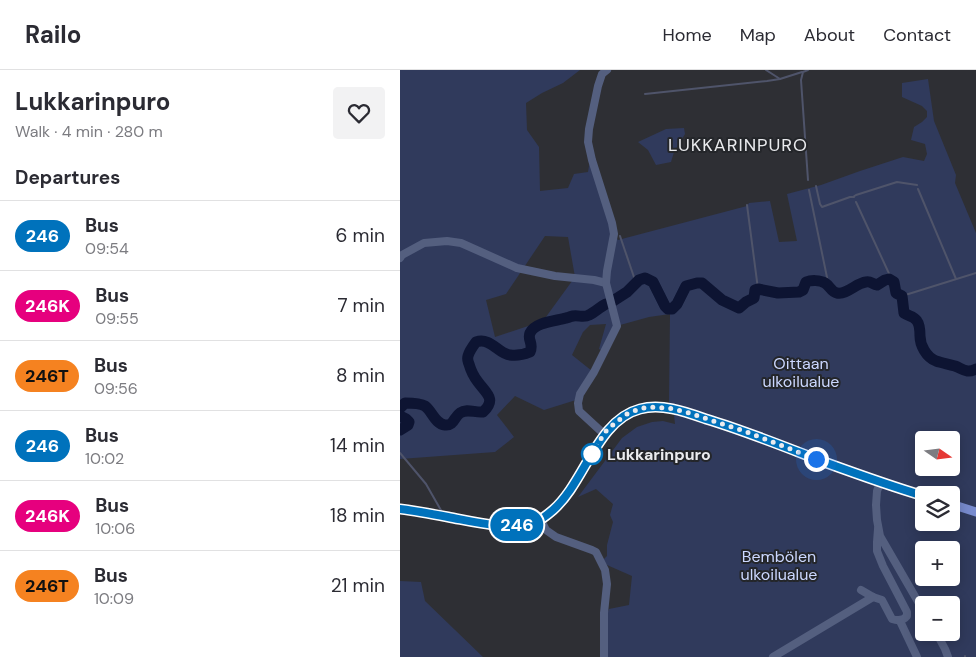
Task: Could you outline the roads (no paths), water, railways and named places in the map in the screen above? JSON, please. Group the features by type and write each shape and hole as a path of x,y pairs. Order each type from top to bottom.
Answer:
{"main road":[{"path":"400,509 498,525 513,526 541,520 559,505 570,491 604,434 627,414 650,407 686,412 744,431 880,483 915,493"},
{"path":"960,507 976,512"}],"street":[{"path":"604,434 579,411 578,403 580,394 594,372 616,326 606,283 614,234 588,142 598,86 602,74 607,70"},
{"path":"400,258 424,243 447,241 461,244 517,268 606,283"},
{"path":"861,590 872,597 882,600 892,619 905,619 907,616 907,612 877,551 876,505 880,483"},
{"path":"541,520 546,530 556,537 596,552 605,570 607,584 604,613 604,657"},
{"path":"878,530 915,596"},
{"path":"773,657 872,597"},
{"path":"900,620 917,657"},
{"path":"941,641 948,657"}],"waterway":[{"path":"766,70 780,79 802,72"},
{"path":"808,70 803,72 801,80 808,180"},
{"path":"645,94 780,79"},
{"path":"853,197 897,182 917,185"},
{"path":"816,186 822,207 854,197"},
{"path":"918,189 956,279"},
{"path":"809,190 829,287"},
{"path":"856,202 892,280"},
{"path":"747,205 758,289"},
{"path":"620,236 636,283"},
{"path":"902,296 976,273"},
{"path":"613,301 627,292 639,280 645,278 653,282 668,309 672,309 677,304 686,286 697,283 702,283 722,300 739,308 754,298 755,290 758,289 778,293 799,292 803,290 806,282 821,281 833,291 841,293 862,283 869,282 877,285 889,279 894,282 896,293 902,296 904,313 914,318 918,323 921,343 929,357 965,370 976,369"},
{"path":"400,408 405,403 423,405 436,420 445,425 450,424 463,412 483,412 489,403 489,396 474,376 468,359 469,353 476,342 486,342 510,355 530,352 529,335 536,326 573,316 587,316 606,304"},
{"path":"400,416 409,422 408,425 400,430"},
{"path":"400,453 426,484 442,512"}],"place":[{"name":"Lukkarinpuro","path":"592,454"}],"district":[{"name":"LUKKARINPURO","path":"738,145"}],"park label":[{"name":"Oittaan ulkoilualue","path":"801,372"},
{"name":"Bembölen ulkoilualue","path":"779,565"}]}
